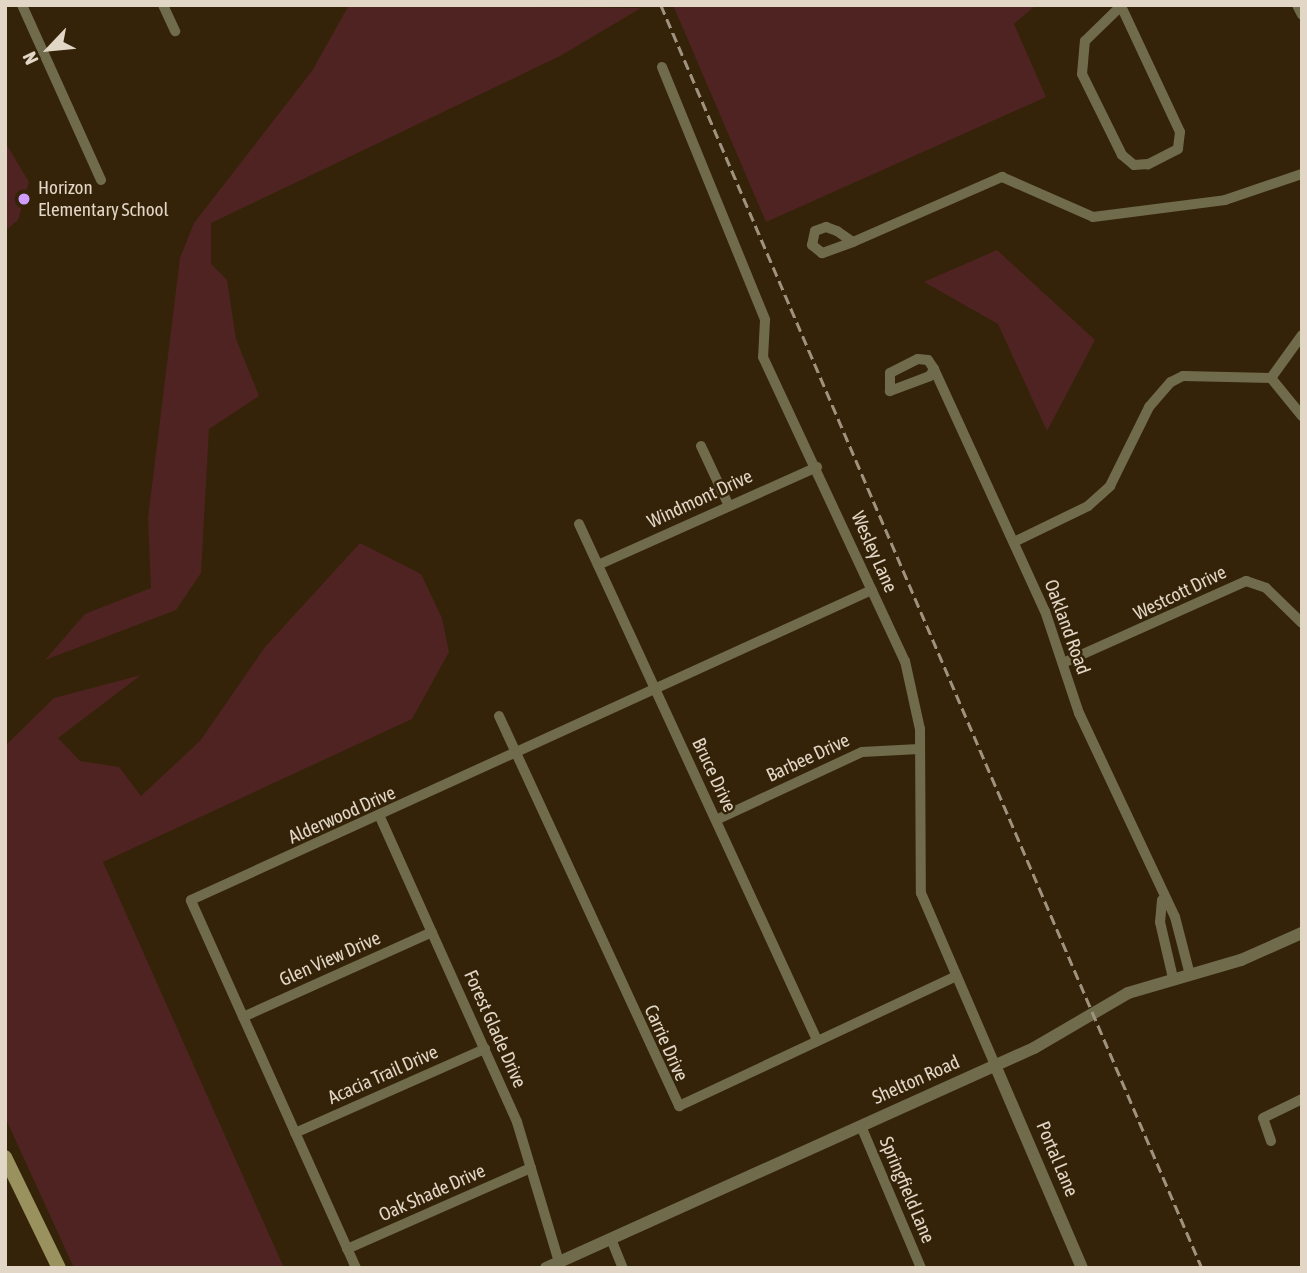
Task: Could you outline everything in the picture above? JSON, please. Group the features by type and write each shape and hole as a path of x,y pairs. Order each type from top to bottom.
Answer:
{"main road":[{"path":"5,1157 59,1268"}],"street":[{"path":"22,5 101,180"},
{"path":"163,5 175,31"},
{"path":"1297,5 1302,15"},
{"path":"1122,6 1180,132 1178,149 1148,163 1134,165 1122,155 1082,74 1085,41 1122,6"},
{"name":"Wesley Lane","path":"662,68 765,320 762,356 817,467 905,661 919,748 921,893 954,977 995,1065"},
{"path":"853,242 1002,177 1093,217 1225,200 1302,174"},
{"path":"1271,378 1302,335"},
{"path":"918,359 934,369 912,387 895,393 888,387 890,373 918,359"},
{"name":"Oakland Road","path":"934,369 1013,542 1163,899 1175,918 1189,975"},
{"path":"1013,542 1088,506 1110,486 1149,407 1171,382 1183,376 1271,378 1302,416"},
{"path":"701,446 728,503"},
{"name":"Windmont Drive","path":"598,565 728,503 817,467"},
{"name":"Bruce Drive","path":"579,524 817,1040"},
{"name":"Westcott Drive","path":"1063,663 1246,581 1265,588 1302,623"},
{"name":"Alderwood Drive","path":"356,1268 191,900 517,756 872,590"},
{"name":"Carrie Drive","path":"499,716 679,1105 954,977"},
{"name":"Barbee Drive","path":"716,820 862,752 919,748"},
{"name":"Forest Glade Drive","path":"380,817 485,1049 531,1168 559,1262"},
{"name":"Oakland Road","path":"1163,899 1160,922 1173,978"},
{"name":"Glen View Drive","path":"243,1017 432,932"},
{"name":"Shelton Road","path":"546,1268 995,1065 1115,999 1302,933"},
{"name":"Acacia Trail Drive","path":"295,1133 485,1049"},
{"name":"Portal Lane","path":"995,1065 1083,1268"},
{"path":"1271,1141 1263,1118 1302,1099"},
{"name":"Springfield Lane","path":"861,1126 921,1268"},
{"name":"Oak Shade Drive","path":"347,1249 531,1168"},
{"path":"611,1240 623,1268"}],"shaded area":[{"path":"349,5 641,8 560,56 211,223 211,264 227,280 236,339 259,396 209,429 201,573 176,610 45,660 85,614 151,588 148,518 180,258 194,223 312,71"},
{"path":"673,5 1036,5 1014,24 1046,97 766,222"},
{"path":"5,142 29,182 18,220 5,231"},
{"path":"997,250 1095,340 1047,431 998,324 924,282"},
{"path":"360,543 421,574 442,618 449,652 412,719 103,862 284,1268 74,1268 5,1117 5,746 54,698 141,675 58,738 80,761 119,767 141,796 200,741 265,647"}],"railway":[{"path":"661,5 1202,1268"}],"place":[{"name":"Horizon Elementary School","path":"24,199"}]}
